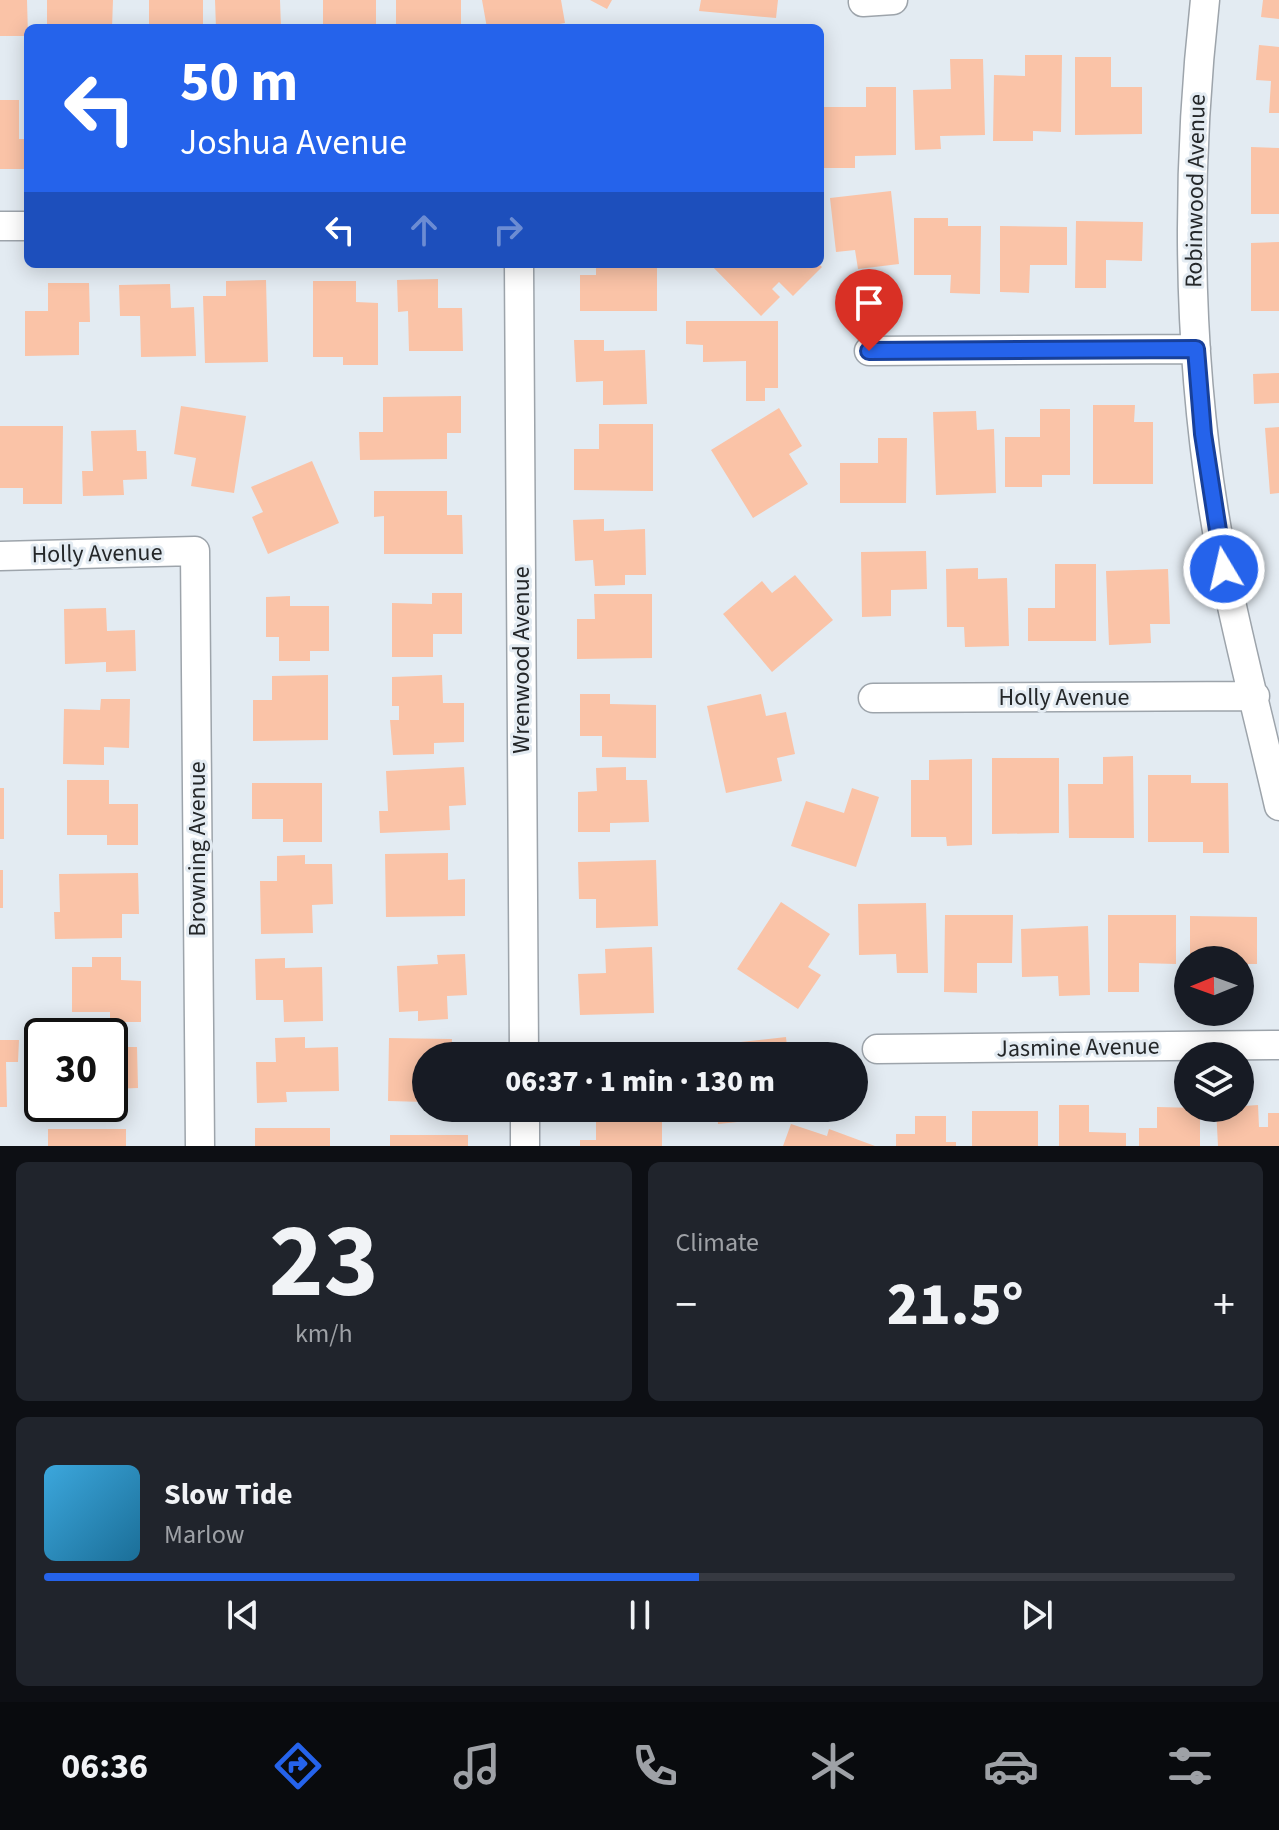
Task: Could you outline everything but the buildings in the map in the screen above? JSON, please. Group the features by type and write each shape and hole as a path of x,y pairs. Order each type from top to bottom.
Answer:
{"street":[{"path":"863,2 893,0"},
{"name":"Robinwood Avenue","path":"1205,0 1189,216 1203,434 1224,569 1279,806"},
{"path":"0,226 24,226"},
{"name":"Wrenwood Avenue","path":"519,268 524,1042"},
{"path":"869,351 1196,349"},
{"name":"Holly Avenue","path":"0,556 195,551"},
{"name":"Browning Avenue","path":"195,551 200,1146"},
{"name":"Holly Avenue","path":"873,698 1255,696"},
{"name":"Jasmine Avenue","path":"877,1049 1279,1045"},
{"path":"525,1122 525,1146"}],"route":[{"path":"869,351 1196,349 1203,434 1224,569"}]}
